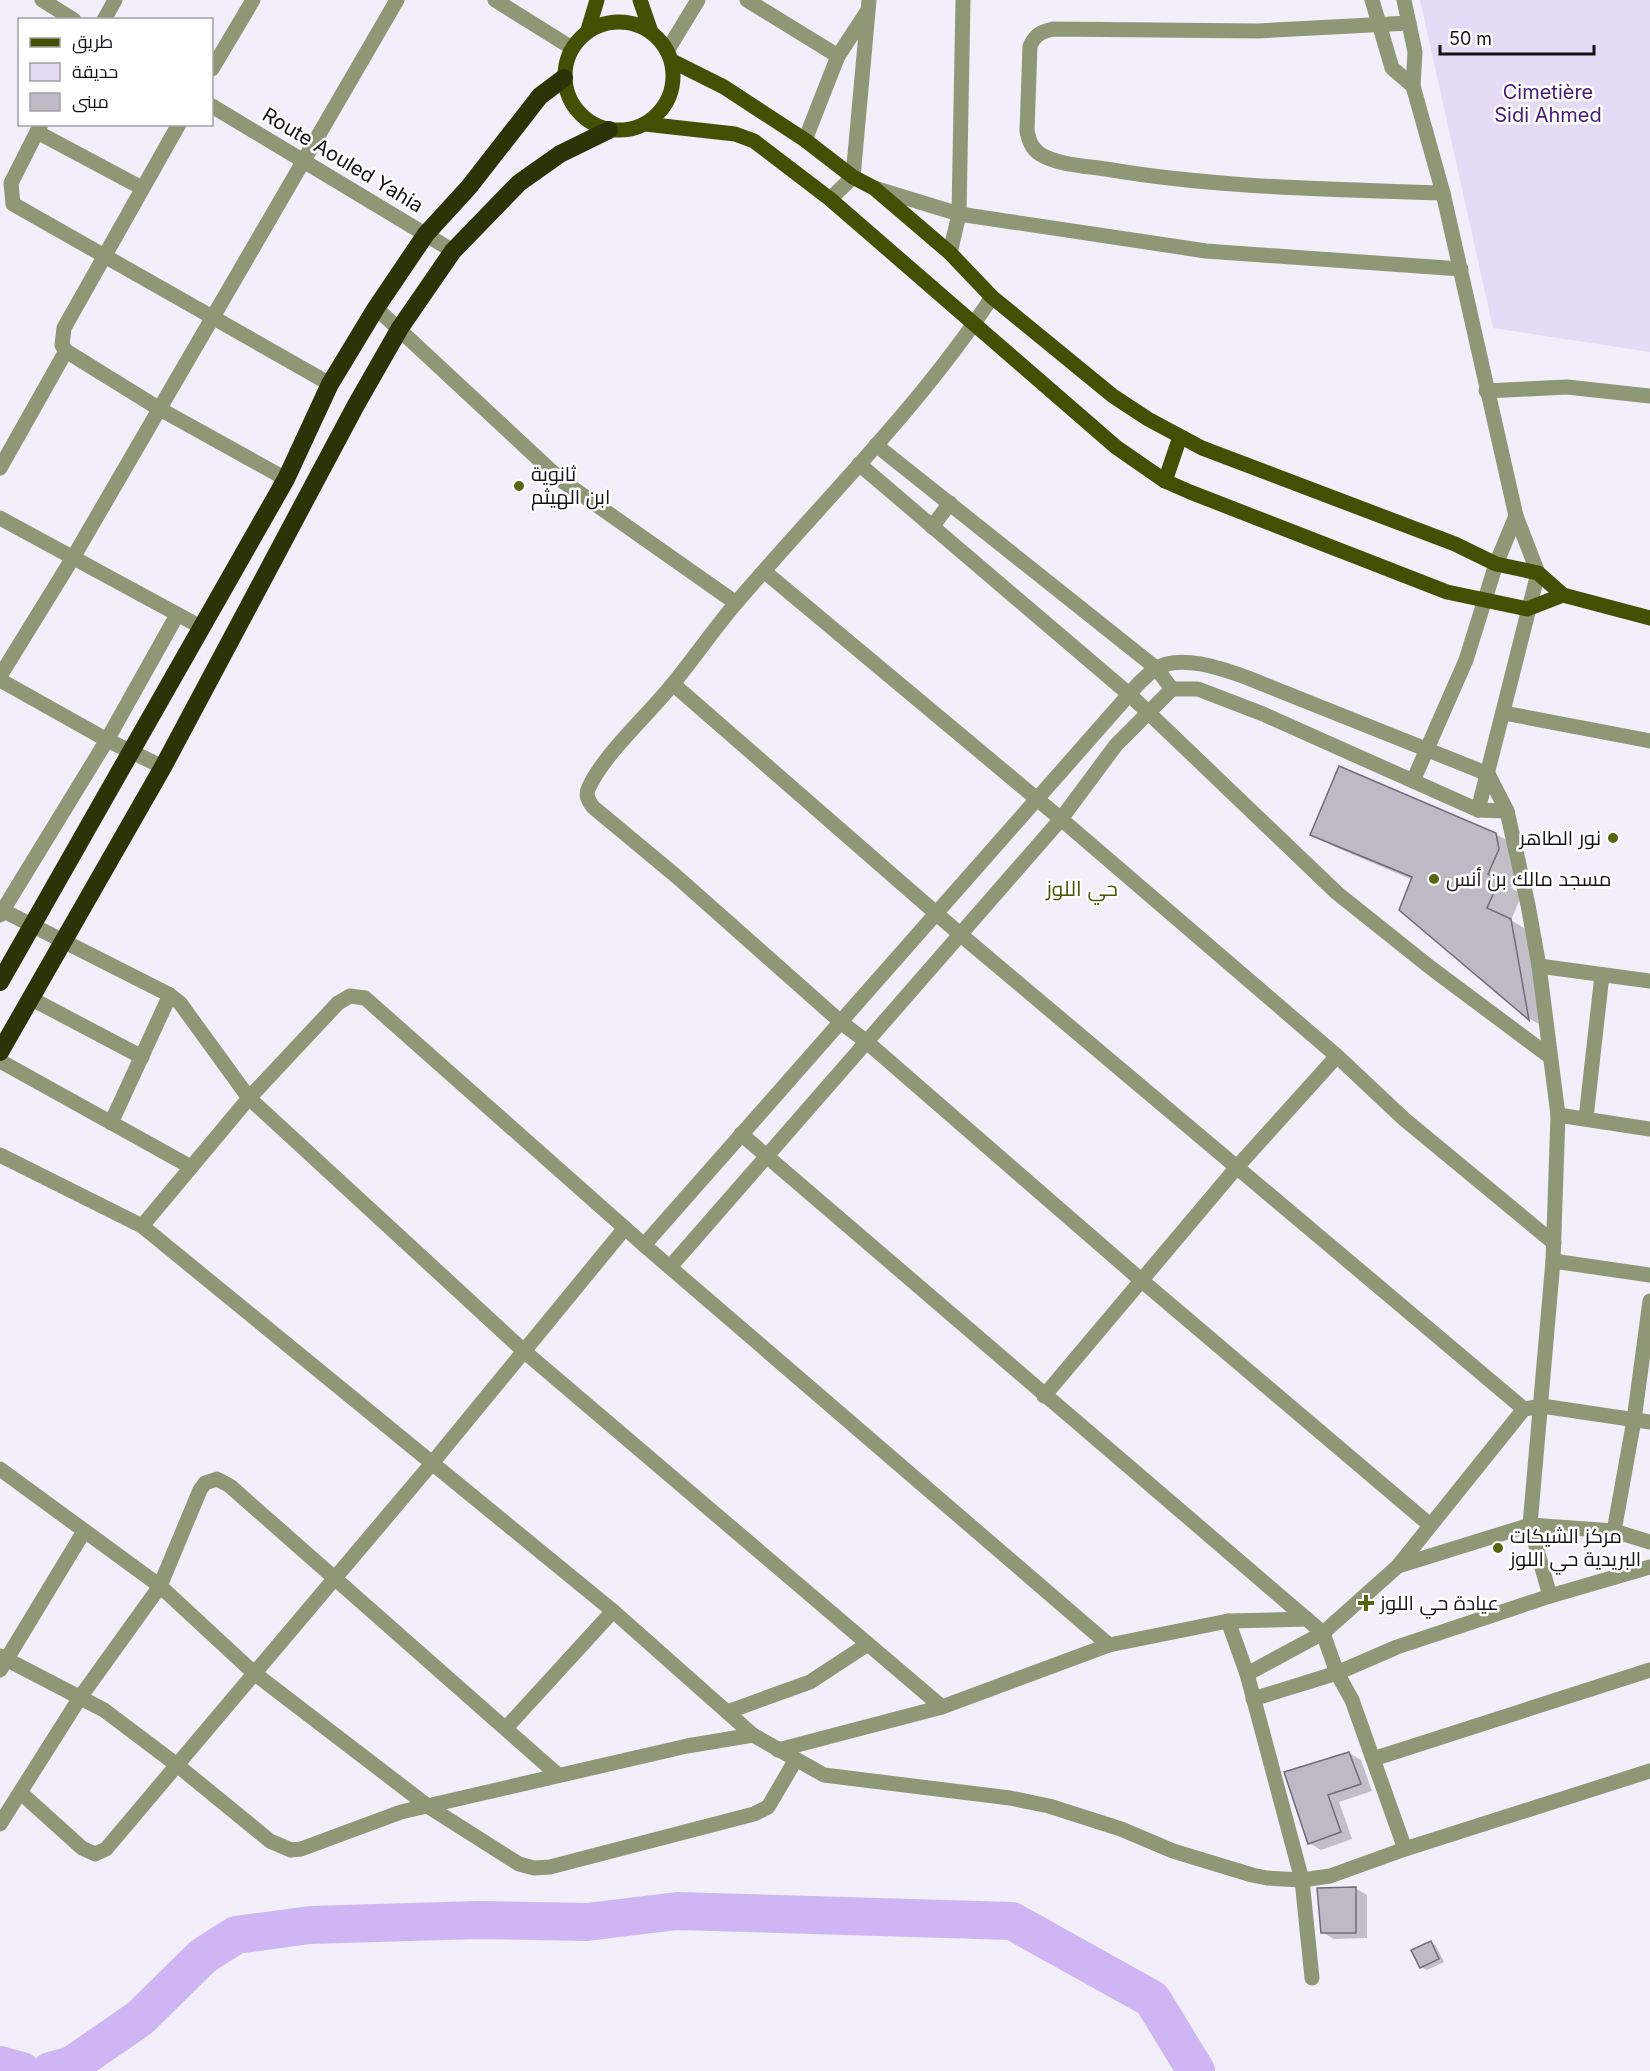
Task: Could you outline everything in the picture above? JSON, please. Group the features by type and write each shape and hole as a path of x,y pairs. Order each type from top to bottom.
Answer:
{"highway":[{"path":"0,981 286,479 330,384 376,308 426,234 468,187 540,96 564,78"},
{"path":"0,1052 163,766 356,405 400,328 453,251 519,183 560,154 609,130"}],"main road":[{"path":"588,30 597,0"},
{"path":"640,0 651,32 670,56 724,87 805,140 854,177 874,188 950,253 992,297 1113,396 1180,437 1202,448 1455,544 1496,564 1538,573 1563,595 1650,618"},
{"path":"651,32 636,24 620,21 603,23 588,30 572,48 564,78 568,96 578,112 592,124 609,130 622,130 645,124 726,133 754,141 830,200 1116,447 1165,481 1447,592 1527,609 1563,595"},
{"path":"645,124 664,105 671,92 670,56"},
{"path":"1165,481 1180,437"}],"street":[{"path":"42,0 71,18"},
{"path":"105,18 115,0"},
{"path":"213,67 253,0"},
{"path":"163,766 107,740 0,678 74,556 397,0"},
{"path":"495,0 572,48"},
{"path":"670,56 698,0"},
{"path":"747,0 838,56"},
{"path":"950,253 959,214 963,0"},
{"path":"1372,0 1392,68 1413,86"},
{"path":"1404,0 1415,52 1413,86 1443,193 1516,516 1538,573 1527,609 1504,713 1478,810"},
{"path":"805,140 838,56 869,5"},
{"path":"830,200 854,177 869,5"},
{"path":"1409,23 1258,31 1053,29 1041,32 1034,37 1030,46 1027,131 1030,144 1039,154 1062,161 1221,184 1443,193"},
{"name":"Route Aouled Yahia","path":"213,107 453,251"},
{"path":"178,126 142,188 106,258 64,328 62,345 66,351 158,408 286,479"},
{"path":"142,188 39,128 11,183 14,204 211,319 330,384"},
{"path":"874,188 959,214 1206,251 1461,269"},
{"path":"992,297 973,325 876,445 736,603 673,684 595,776 587,792 588,799 593,807 676,876 842,1023 868,1042 1141,1280 1430,1525"},
{"path":"376,308 561,480 736,603"},
{"path":"0,468 66,351"},
{"path":"1486,391 1567,387 1650,396"},
{"path":"876,445 1156,668 1172,689"},
{"path":"859,464 1130,695 1146,713 1337,893 1431,968 1550,1056"},
{"path":"932,527 950,503"},
{"path":"1413,781 1466,660 1496,564 1516,516"},
{"path":"0,518 74,556 201,627"},
{"path":"765,572 1061,819 1337,1056 1404,1119 1554,1243"},
{"path":"177,615 107,740 1,911 170,995 190,1014 249,1098 525,1352 942,1707"},
{"path":"644,1245 1156,668 1180,663 1223,669 1488,774 1507,811 1539,966 1558,1115 1553,1261 1530,1525 1550,1596"},
{"path":"673,684 961,935 1524,1408"},
{"path":"670,1267 1061,819 1116,745 1172,689 1198,689 1263,714 1478,810 1507,811"},
{"path":"1504,713 1650,741"},
{"path":"1099,730 1116,745"},
{"path":"1539,966 1650,981"},
{"path":"1586,1118 1602,975"},
{"path":"111,1123 170,995"},
{"path":"142,1227 249,1098 338,1003 350,996 365,998 644,1245 1109,1646"},
{"path":"30,998 142,1057"},
{"path":"1044,1396 1237,1167 1337,1056"},
{"path":"0,1061 191,1167"},
{"path":"1558,1115 1650,1129"},
{"path":"741,1134 1323,1633 1337,1673 1352,1700 1405,1849"},
{"path":"0,1155 142,1227 433,1462 612,1611 753,1735 795,1761 824,1775 1010,1797 1049,1806 1220,1865 1267,1878 1302,1880 1330,1876 1405,1849 1650,1771"},
{"path":"21,1793 82,1848 95,1854 106,1849 525,1352 625,1228"},
{"path":"1553,1261 1650,1275"},
{"path":"1614,1532 1642,1421 1650,1302"},
{"path":"1247,1674 1323,1633 1398,1566 1524,1408 1542,1406 1642,1421"},
{"path":"0,1470 83,1533 160,1586 254,1673 429,1807 519,1864 534,1868 550,1867 754,1814 768,1807 795,1761"},
{"path":"0,1824 81,1696 160,1586 200,1490 205,1483 217,1479 230,1486 558,1775"},
{"path":"1398,1566 1530,1525 1614,1532 1650,1542"},
{"path":"83,1533 2,1662 81,1696 104,1710 177,1765 270,1841 291,1850 301,1849 401,1812 687,1746 753,1735"},
{"path":"1253,1699 1337,1673 1397,1647 1550,1596 1650,1567"},
{"path":"506,1728 612,1611"},
{"path":"778,1750 942,1707 1109,1646 1228,1621 1307,1619"},
{"path":"1228,1621 1247,1674 1302,1880 1312,1978"},
{"path":"727,1712 810,1682 868,1644"},
{"path":"1373,1759 1650,1670"}],"green space":[{"name":"Cimetière Sidi Ahmed","path":"1420,0 1650,0 1650,352 1493,328"}],"building":[{"name":"مسجد مالك بن أنس","path":"1339,766 1496,833 1499,849 1488,874 1500,879 1487,908 1511,919 1529,1020 1399,910 1412,877 1310,835"},
{"path":"1349,1752 1361,1784 1328,1795 1341,1832 1308,1844 1284,1772"},
{"path":"1356,1887 1356,1933 1321,1933 1317,1888"},
{"path":"1431,1941 1439,1959 1420,1968 1411,1950"}],"waterway":[{"path":"50,2071 72,2065 140,2018 203,1956 236,1935 310,1925 478,1920 587,1922 677,1911 1012,1921 1152,1999 1196,2071"},
{"path":"0,2065 22,2071"}],"place":[{"name":"ثانوية ابن الهيثم","path":"519,486"},
{"name":"نور الطاهر","path":"1613,838"},
{"name":"مسجد مالك بن أنس","path":"1434,879"},
{"name":"مركز الشيكات البريدية حي اللوز","path":"1498,1548"},
{"name":"عيادة حي اللوز","path":"1366,1603"}],"district":[{"name":"حي اللوز","path":"1082,889"}]}
